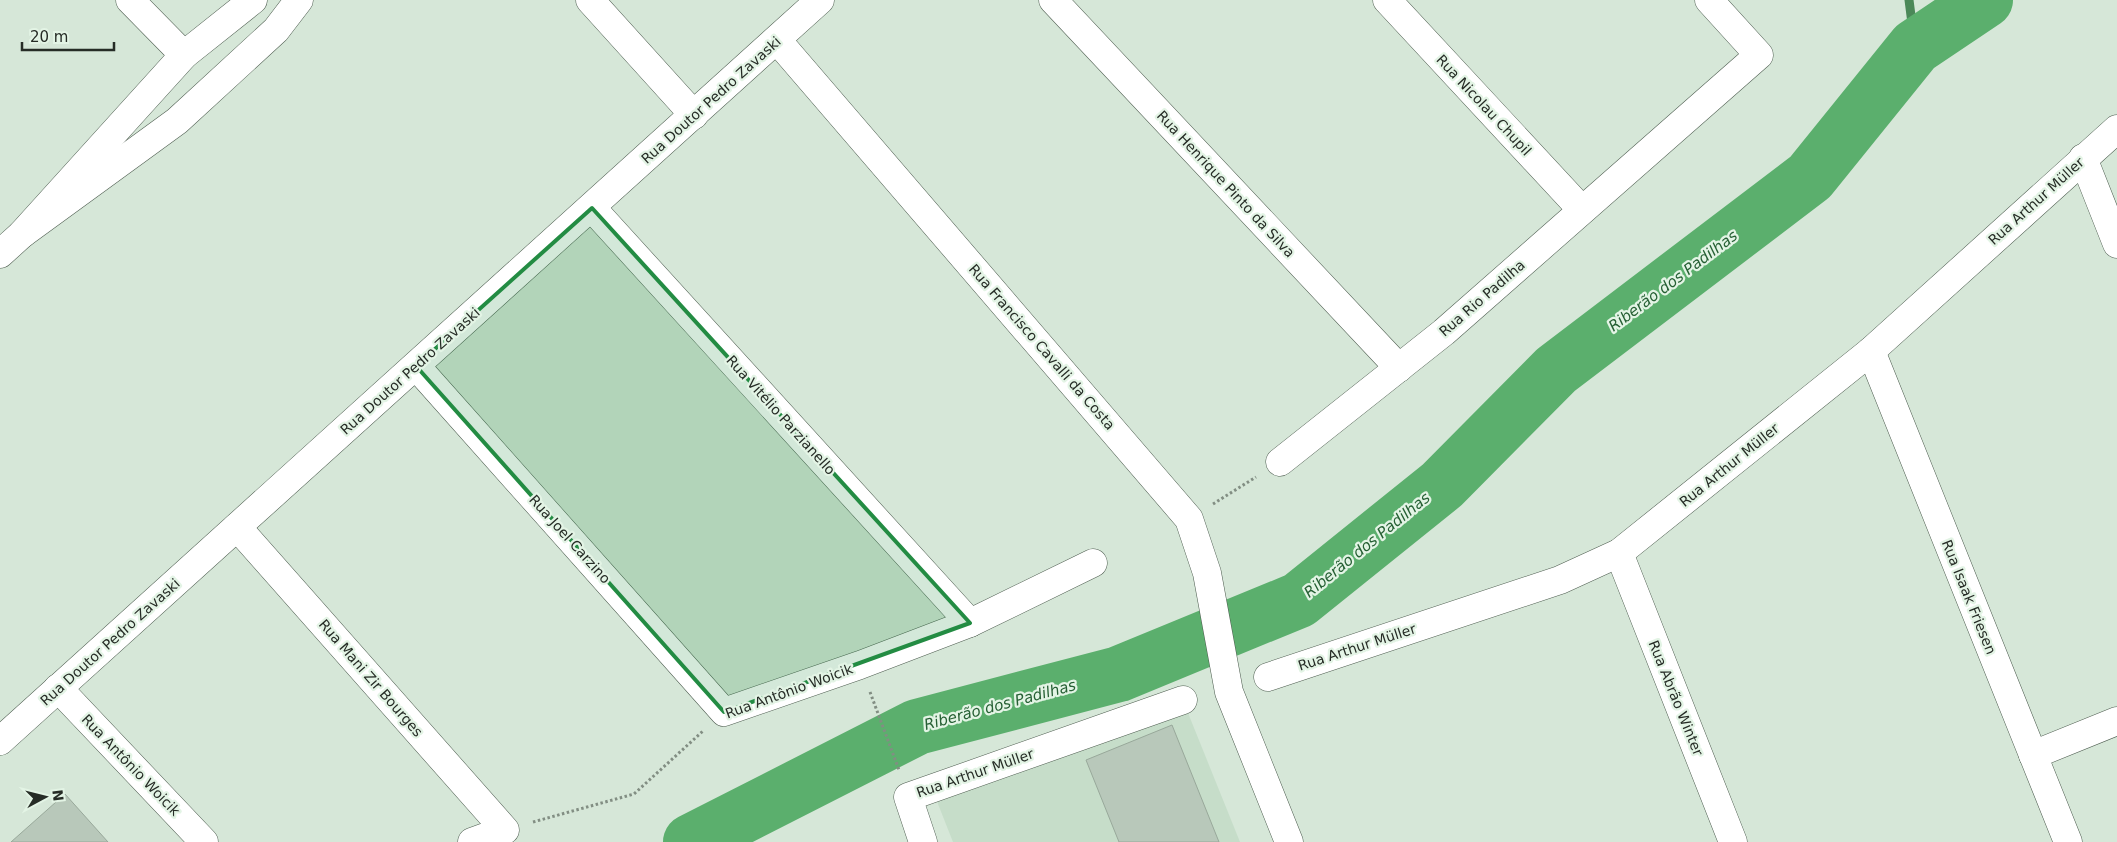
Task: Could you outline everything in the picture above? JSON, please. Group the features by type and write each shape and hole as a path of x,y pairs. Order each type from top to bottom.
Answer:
{"street":[{"path":"130,0 184,55"},
{"path":"0,254 22,234 184,55 253,0"},
{"path":"22,234 177,122 276,30 299,0"},
{"path":"590,0 694,116"},
{"name":"Rua Doutor Pedro Zavaski","path":"0,741 694,116 820,0"},
{"name":"Rua Henrique Pinto da Silva","path":"1053,0 1399,368"},
{"name":"Rua Nicolau Chupil","path":"1386,0 1582,210"},
{"name":"Rua Rio Padilha","path":"1280,462 1444,332 1759,55 1709,0"},
{"name":"Rua Francisco Cavalli da Costa","path":"777,40 1189,519 1206,573 1228,686 1289,842"},
{"name":"Rua Arthur Müller","path":"1268,677 1560,580 1619,553 1870,351 2117,129"},
{"path":"2083,158 2117,244"},
{"name":"Rua Vitélio Parzianello","path":"592,208 970,623"},
{"name":"Rua Isaak Friesen","path":"1870,351 2068,842"},
{"name":"Rua Joel Carzino","path":"416,366 724,712"},
{"name":"Rua Mani Zir Bourges","path":"237,527 505,830"},
{"name":"Rua Abrão Winter","path":"1619,553 1733,842"},
{"name":"Rua Antônio Woicik","path":"724,712 860,665 970,623 1093,563"},
{"name":"Rua Antônio Woicik","path":"58,688 204,842"},
{"name":"Rua Arthur Müller","path":"904,786 1183,700"},
{"path":"2033,755 2117,721"},
{"path":"904,786 923,842"},
{"path":"472,842 505,830"}],"path":[{"path":"1189,519 1280,462"},
{"path":"871,696 904,786"},
{"name":"Rua Antônio Woicik","path":"505,830 634,794 724,712"}],"highlighted area":[{"path":"592,208 970,623 724,712 416,366"}],"shaded area":[{"path":"1186,708 1240,842 953,842 936,799"}],"building":[{"path":"1172,725 1219,842 1119,842 1086,760"},
{"path":"65,794 108,842 11,842"}],"waterway":[{"path":"1909,0 1915,47"},
{"name":"Riberão dos Padilhas","path":"691,842 917,727 1119,674 1299,600 1442,485 1556,370 1810,177 1915,47 1985,0"}]}
